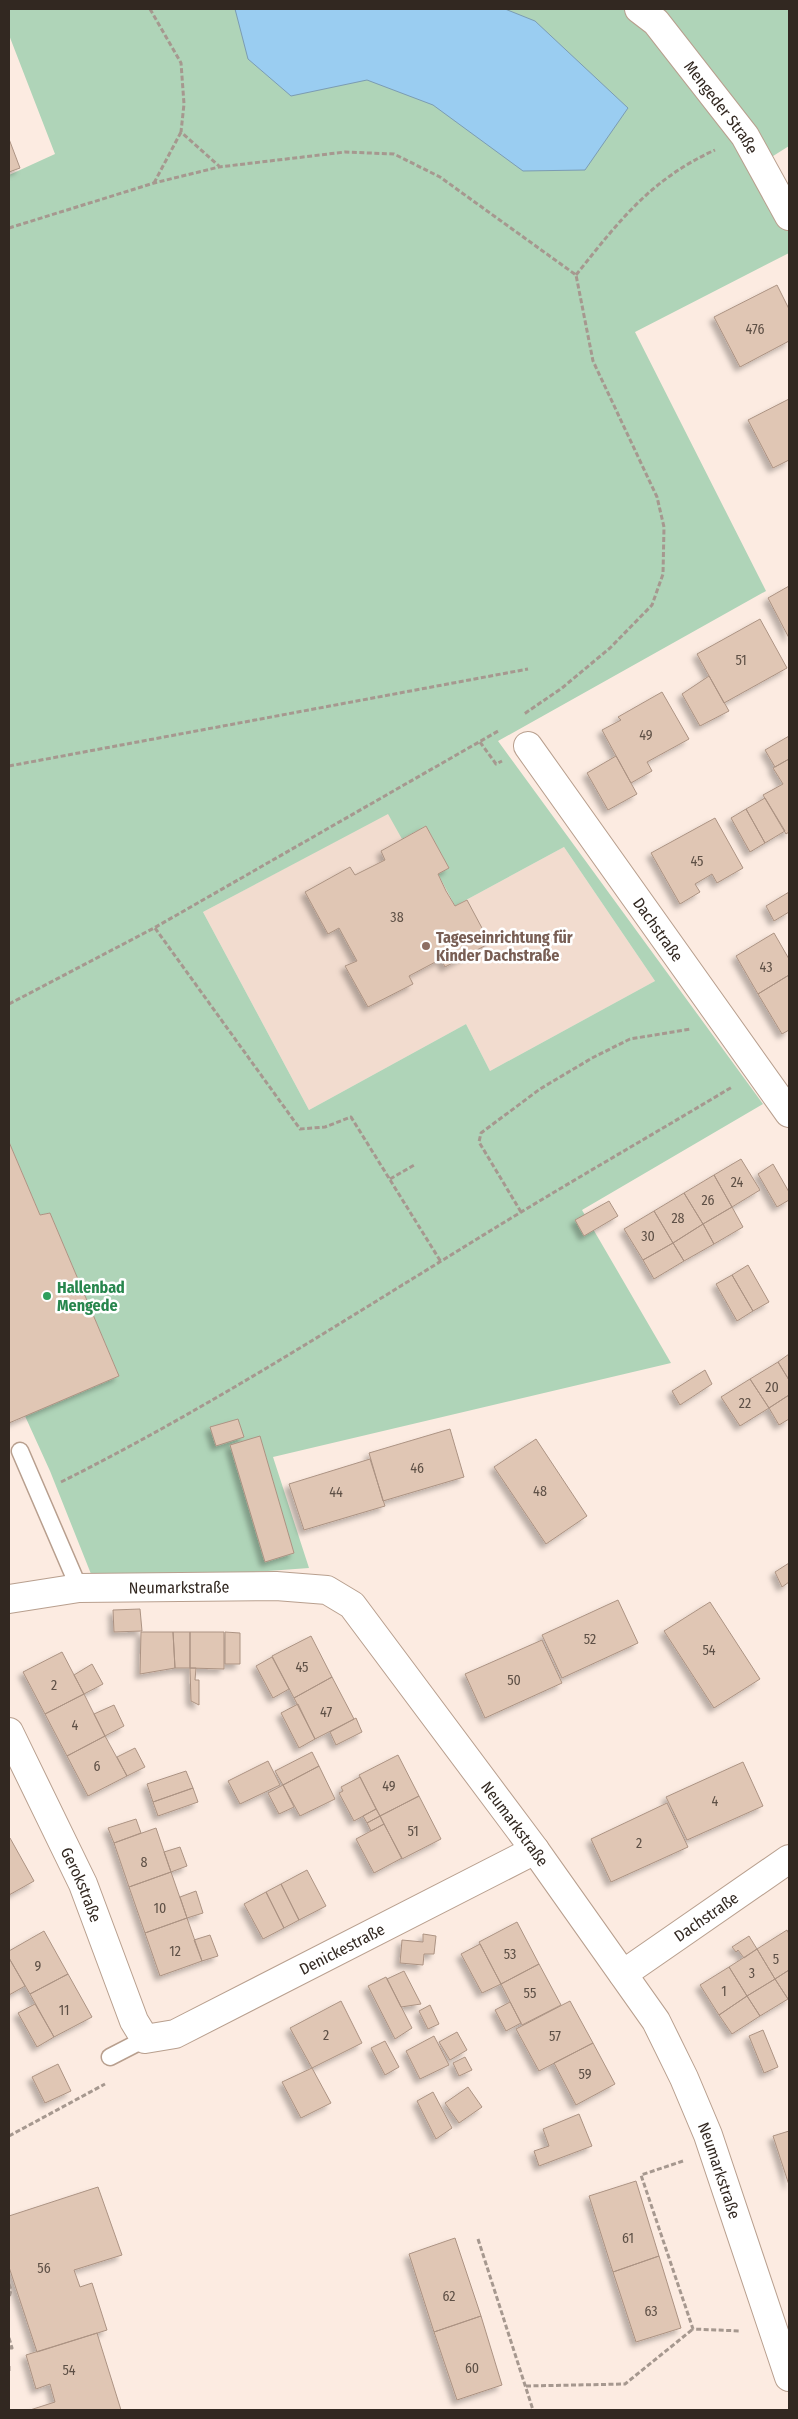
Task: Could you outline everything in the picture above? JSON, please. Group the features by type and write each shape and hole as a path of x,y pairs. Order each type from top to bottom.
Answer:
{"street":[{"name":"Mengeder Straße","path":"639,9 656,22 745,136 789,216"},
{"name":"Dachstraße","path":"528,746 761,1070 789,1113"},
{"name":"Neumarkstraße","path":"9,1599 79,1588 276,1586 327,1590 352,1605 535,1850 656,2021 684,2078 713,2151 789,2377"},
{"name":"Gerokstraße","path":"9,1732 83,1884 134,2021 145,2039"},
{"name":"Denickestraße","path":"145,2039 175,2034 535,1850"},
{"name":"Dachstraße","path":"623,1974 789,1859"}],"lane":[{"path":"20,1451 79,1588"},
{"path":"110,2057 145,2039"}],"path":[{"path":"150,9 181,63 184,104 181,132 154,183"},
{"path":"181,132 219,167"},
{"path":"576,275 638,200 662,180 694,160 745,136"},
{"path":"9,228 154,183 219,167 345,152 394,154 440,177 576,275 593,361 657,497 664,527 664,574 652,605 610,648 562,688 522,715"},
{"path":"9,766 528,670"},
{"path":"9,1004 154,928 506,726"},
{"path":"154,928 300,1129 325,1127 351,1117 441,1262"},
{"path":"521,1212 479,1142 481,1133 540,1089 592,1058 630,1039 676,1031"},
{"path":"38,1493 126,1449 244,1383 521,1212 761,1070"},
{"path":"390,1179 416,1164"},
{"path":"9,2136 116,2078 110,2057"},
{"path":"693,2329 641,2175 713,2151"},
{"path":"478,2239 533,2410"},
{"path":"9,2284 11,2290 9,2298"},
{"path":"526,2386 625,2384 693,2329 774,2333"},
{"path":"9,2338 12,2348 9,2348"},
{"path":"9,2366 9,2372"}],"shaded area":[{"name":"Tageseinrichtung für Kinder Dachstraße","path":"388,813 426,826 449,868 438,874 455,906 564,847 655,981 490,1071 466,1024 309,1110 203,912"}],"green space":[{"path":"9,9 789,9 789,146 762,163 789,216 789,253 635,332 766,591 498,741 763,1104 582,1210 671,1363 273,1457 309,1568 95,1584 50,1471 25,1416 119,1376 50,1213 40,1215 9,1142 9,175 55,154 9,35","holes":["388,814 402,839 426,826 449,868 438,874 455,906 564,847 655,981 490,1071 466,1024 309,1110 203,912"]}],"water":[{"path":"235,9 505,9 535,21 628,108 585,170 523,171 433,105 367,80 291,96 248,59"}],"building":[{"path":"9,139 20,168 9,172"},
{"path":"777,285 789,309 789,341 740,367 714,317"},
{"path":"789,399 789,460 773,468 748,420"},
{"path":"789,586 789,638 768,598"},
{"path":"760,619 787,668 724,703 697,654"},
{"path":"709,676 729,711 700,726 682,694"},
{"path":"662,692 689,739 647,762 652,771 631,783 602,730 621,720 618,717"},
{"path":"789,736 789,759 775,767 765,750"},
{"path":"616,756 637,794 608,810 587,773"},
{"path":"789,759 789,832 786,834 763,795 783,784 773,768"},
{"path":"765,798 785,831 765,843 746,809"},
{"path":"746,809 765,843 750,852 731,818"},
{"path":"715,818 743,868 717,883 712,874 695,884 700,892 680,904 651,853"},
{"path":"426,826 449,868 438,874 446,891 455,906 467,900 490,943 445,967 441,959 409,976 413,984 368,1007 345,966 357,961 339,928 328,934 305,892 350,867 355,875 385,860 381,851"},
{"path":"789,892 789,912 774,921 766,906"},
{"path":"774,933 789,959 789,975 758,994 736,956"},
{"path":"789,975 789,1030 782,1034 758,994"},
{"name":"Hallenbad Mengede","path":"9,1142 40,1215 50,1213 119,1376 9,1423"},
{"path":"741,1159 760,1190 732,1207 714,1175"},
{"path":"773,1164 789,1192 789,1200 777,1207 758,1174"},
{"path":"714,1175 732,1207 703,1224 684,1193"},
{"path":"684,1193 703,1224 673,1243 654,1211"},
{"path":"609,1201 618,1216 584,1236 575,1220"},
{"path":"732,1207 743,1227 714,1244 703,1224"},
{"path":"654,1211 673,1243 643,1260 624,1229"},
{"path":"703,1224 714,1244 684,1261 673,1243"},
{"path":"673,1243 684,1261 654,1279 643,1260"},
{"path":"748,1265 769,1302 753,1311 732,1275"},
{"path":"732,1275 753,1311 737,1321 716,1284"},
{"path":"789,1354 789,1380 778,1362"},
{"path":"778,1362 789,1380 789,1395 769,1408 750,1379"},
{"path":"705,1370 712,1384 680,1405 672,1391"},
{"path":"750,1379 769,1408 740,1426 721,1397"},
{"path":"789,1395 789,1419 779,1425 769,1408"},
{"path":"238,1419 244,1437 216,1446 210,1427"},
{"path":"450,1429 464,1477 383,1501 369,1453"},
{"path":"260,1436 294,1553 265,1562 230,1445"},
{"path":"536,1439 587,1516 546,1544 494,1467"},
{"path":"370,1459 385,1506 304,1530 289,1484"},
{"path":"789,1563 789,1582 782,1587 775,1572"},
{"path":"618,1600 638,1643 562,1678 542,1635"},
{"path":"710,1602 760,1679 714,1708 664,1631"},
{"path":"140,1609 142,1631 114,1632 113,1610"},
{"path":"141,1632 173,1632 175,1668 140,1674"},
{"path":"173,1632 190,1632 190,1668 175,1668"},
{"path":"190,1632 224,1632 224,1669 190,1668"},
{"path":"225,1632 240,1633 240,1664 225,1664"},
{"path":"311,1636 332,1677 294,1698 272,1656"},
{"path":"542,1640 562,1683 485,1718 465,1674"},
{"path":"62,1652 84,1694 45,1714 23,1672"},
{"path":"272,1657 289,1689 273,1698 256,1666"},
{"path":"92,1664 103,1684 84,1694 74,1675"},
{"path":"190,1668 196,1668 195,1680 199,1680 199,1705 191,1701"},
{"path":"332,1677 354,1719 315,1739 294,1698"},
{"path":"84,1694 105,1736 67,1756 45,1714"},
{"path":"298,1704 315,1739 299,1748 281,1713"},
{"path":"114,1705 124,1726 105,1736 94,1714"},
{"path":"356,1718 362,1732 336,1745 330,1732"},
{"path":"105,1736 127,1776 88,1796 67,1756"},
{"path":"135,1748 145,1767 127,1776 117,1757"},
{"path":"312,1752 319,1766 283,1785 275,1771"},
{"path":"398,1755 419,1796 380,1816 359,1775"},
{"path":"268,1761 280,1785 240,1804 228,1781"},
{"path":"743,1762 763,1806 687,1840 666,1797"},
{"path":"319,1766 335,1799 300,1816 283,1785"},
{"path":"186,1771 193,1788 153,1802 147,1784"},
{"path":"360,1777 376,1809 354,1821 339,1793 343,1791 341,1787"},
{"path":"283,1785 294,1807 279,1814 268,1793"},
{"path":"193,1788 198,1802 158,1816 153,1802"},
{"path":"419,1796 441,1839 402,1859 380,1816"},
{"path":"667,1803 688,1847 611,1882 591,1839"},
{"path":"376,1809 380,1816 367,1823 363,1816"},
{"path":"380,1816 384,1824 371,1831 367,1823"},
{"path":"136,1819 141,1833 114,1843 108,1828"},
{"path":"384,1824 402,1858 374,1873 356,1839"},
{"path":"156,1828 171,1872 129,1887 114,1843"},
{"path":"9,1839 34,1881 9,1895"},
{"path":"180,1847 187,1866 171,1872 164,1852"},
{"path":"307,1870 326,1906 299,1920 281,1884"},
{"path":"171,1872 187,1918 145,1933 129,1887"},
{"path":"281,1884 299,1920 284,1928 266,1892"},
{"path":"196,1891 203,1913 187,1918 180,1897"},
{"path":"266,1892 284,1928 263,1939 244,1904"},
{"path":"187,1918 202,1961 160,1976 145,1933"},
{"path":"517,1922 539,1964 501,1984 479,1942"},
{"path":"787,1930 789,1934 789,1970 775,1979 757,1949"},
{"path":"44,1931 68,1974 30,1994 9,1958 9,1951"},
{"path":"423,1934 436,1936 434,1954 424,1954 423,1965 400,1963 402,1940 423,1942"},
{"path":"210,1935 218,1956 202,1961 194,1940"},
{"path":"749,1936 757,1949 744,1958 738,1950 736,1952 732,1947"},
{"path":"480,1944 501,1984 482,1993 461,1954"},
{"path":"757,1949 775,1979 747,1996 729,1967"},
{"path":"9,1958 25,1986 9,1995"},
{"path":"539,1964 561,2005 522,2025 501,1984"},
{"path":"729,1967 747,1996 719,2015 700,1985"},
{"path":"789,1970 789,1998 788,1999 775,1979"},
{"path":"404,1971 421,2004 401,2007 387,1979"},
{"path":"68,1974 92,2017 54,2037 30,1994"},
{"path":"386,1977 412,2028 395,2039 368,1986"},
{"path":"775,1979 788,1999 760,2016 747,1996"},
{"path":"747,1996 760,2016 732,2034 719,2015"},
{"path":"341,2001 362,2043 312,2068 290,2028"},
{"path":"570,2001 593,2043 539,2071 516,2029"},
{"path":"510,2002 521,2023 506,2031 495,2010"},
{"path":"35,2004 54,2037 37,2047 18,2013"},
{"path":"430,2005 439,2024 428,2029 419,2011"},
{"path":"763,2030 778,2067 764,2073 749,2036"},
{"path":"457,2032 467,2050 450,2060 439,2042"},
{"path":"434,2036 449,2065 420,2079 406,2051"},
{"path":"385,2041 399,2067 385,2075 371,2048"},
{"path":"593,2043 615,2084 576,2105 554,2063"},
{"path":"465,2057 472,2070 459,2076 453,2063"},
{"path":"58,2064 71,2091 45,2103 32,2077"},
{"path":"312,2068 331,2103 301,2118 282,2082"},
{"path":"468,2087 482,2107 459,2123 445,2103"},
{"path":"433,2092 452,2128 436,2139 417,2101"},
{"path":"579,2114 592,2146 539,2166 534,2151 549,2146 543,2129"},
{"path":"789,2131 789,2185 773,2136"},
{"path":"636,2181 659,2256 613,2272 589,2196"},
{"path":"98,2187 122,2255 74,2270 80,2287 92,2283 107,2330 37,2352 9,2267 9,2216"},
{"path":"455,2238 481,2316 434,2332 409,2254"},
{"path":"659,2256 681,2328 636,2342 613,2272"},
{"path":"481,2316 502,2385 457,2400 434,2332"},
{"path":"97,2333 121,2410 30,2410 55,2402 50,2384 36,2389 26,2355"}],"place":[{"name":"Tageseinrichtung für Kinder Dachstraße","path":"426,946"},
{"name":"Hallenbad Mengede","path":"47,1296"}]}
